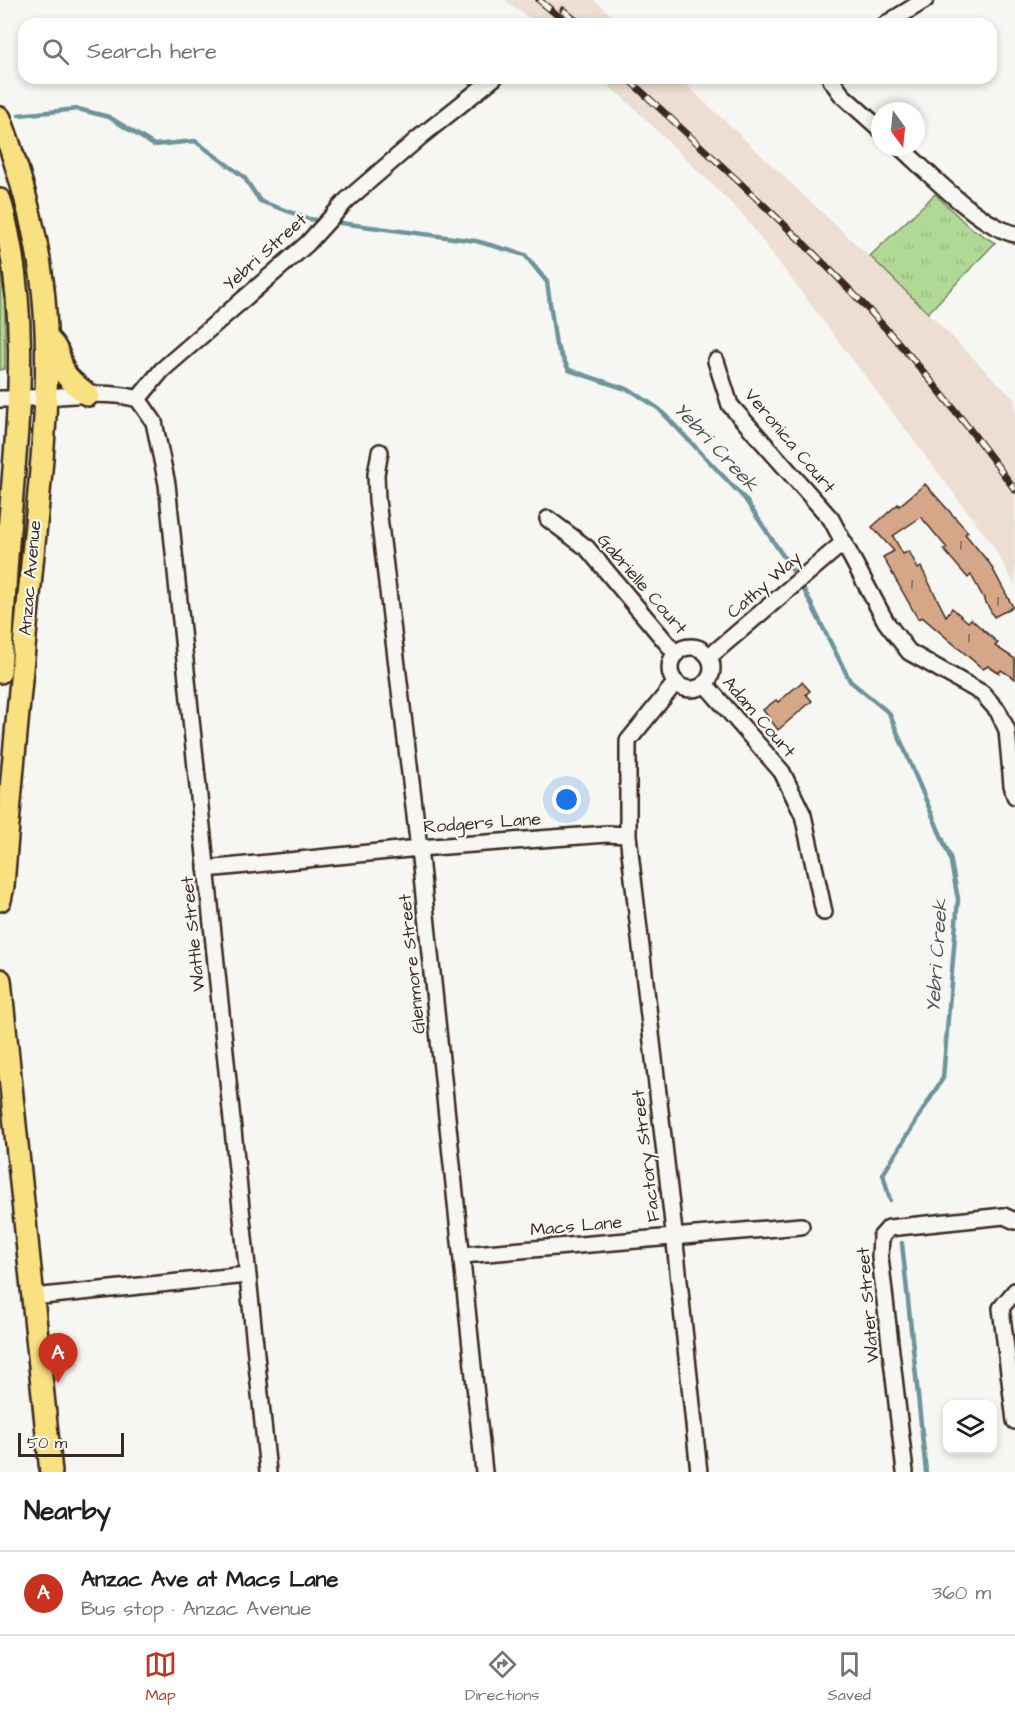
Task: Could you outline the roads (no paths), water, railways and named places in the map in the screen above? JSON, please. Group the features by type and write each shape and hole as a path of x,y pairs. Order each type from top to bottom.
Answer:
{"highway":[{"name":"Anzac Avenue","path":"0,118 27,200 36,242 46,338 44,423 0,900"},
{"name":"Anzac Avenue","path":"0,200 17,288 20,343 10,399 8,533 0,672"},
{"path":"46,338 58,349 61,365 67,376 88,395"},
{"path":"0,991 51,1472"}],"street":[{"path":"896,18 925,0"},
{"name":"Yebri Street","path":"138,399 162,370 307,244 347,200 486,84"},
{"path":"834,84 842,95 871,121"},
{"path":"910,156 982,220 1015,234"},
{"name":"Veronica Court","path":"716,361 730,405 831,519 886,622 909,652 982,693 998,711 1007,730 1015,796"},
{"path":"10,399 88,395 126,396 138,399"},
{"name":"Wattle Street","path":"138,399 154,422 167,484 268,1472"},
{"name":"Glenmore Street","path":"380,452 376,474 377,500 419,848 484,1472"},
{"name":"Gabrielle Court","path":"548,519 587,548 676,654"},
{"name":"Cathy Way","path":"709,657 843,542"},
{"path":"693,647 700,649 709,657 712,663 711,675 705,684 687,689 676,682 670,671 672,659 676,654 693,647"},
{"path":"628,835 628,741 676,682"},
{"name":"Adam Court","path":"705,684 782,772 803,815 824,912"},
{"name":"Rodgers Lane","path":"206,869 419,848 607,834 628,835"},
{"name":"Factory Street","path":"628,835 675,1237 699,1472"},
{"name":"Water Street","path":"905,1472 880,1257 881,1237 889,1228 1004,1216 1015,1221"},
{"name":"Macs Lane","path":"463,1255 801,1226"},
{"path":"33,1297 247,1275"},
{"path":"1015,1291 1001,1308 1015,1421"}],"waterway":[{"name":"Yebri Creek","path":"19,115 78,109 109,117 154,145 195,141 244,177 260,201 309,219 324,221"},
{"name":"Yebri Creek","path":"333,222 476,241 525,255 547,282 556,345 569,370 632,391 659,409 745,499 799,580 850,681 889,713 950,857 958,899 943,1078 883,1174 890,1200"},
{"path":"902,1243 926,1472"}],"railway":[{"path":"539,0 561,18"},
{"path":"563,10 573,18"},
{"path":"633,84 794,234 871,312 935,386 1015,490"}],"place":[{"name":"Anzac Ave at Macs Lane","path":"58,1383"}]}
